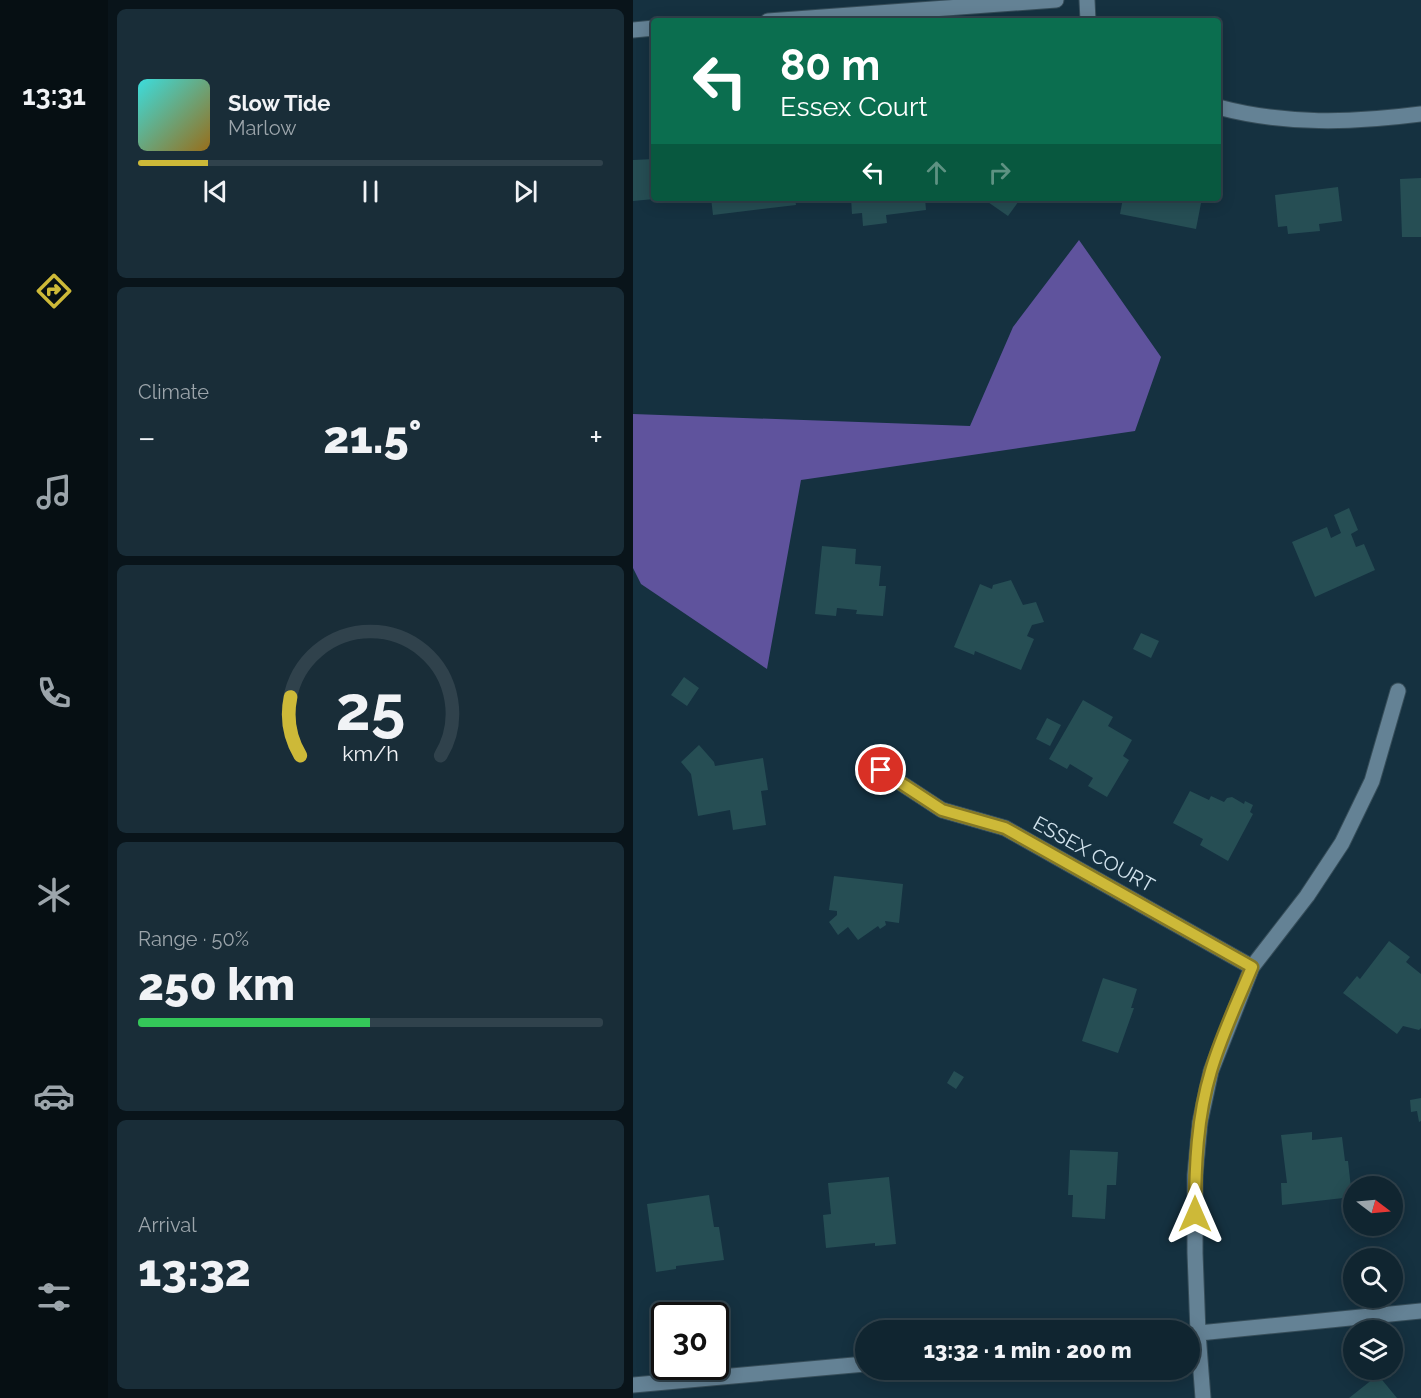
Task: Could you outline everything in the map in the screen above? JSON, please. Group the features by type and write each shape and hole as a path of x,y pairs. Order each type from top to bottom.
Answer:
{"street":[{"path":"809,18 1056,0"},
{"path":"1087,0 1088,18"},
{"path":"633,30 651,28"},
{"path":"1221,108 1250,116 1315,122 1376,120 1421,114"},
{"path":"1194,1320 1195,1175 1200,1122 1211,1071 1252,967 1307,896 1343,843 1372,782 1398,691"},
{"name":"ESSEX COURT","path":"881,770 942,810 1005,828 1252,967"},
{"path":"1200,1333 1421,1311"},
{"path":"633,1385 855,1365"},
{"path":"1200,1377 1203,1398"}],"shaded area":[{"path":"1079,240 1161,357 1135,431 801,480 767,669 641,584 633,568 633,414 970,426 1013,327"}],"building":[{"path":"651,159 651,199 633,201 633,160"},
{"path":"1421,178 1421,237 1402,237 1400,179"},
{"path":"1338,187 1342,221 1319,224 1320,231 1288,234 1287,226 1278,227 1275,195"},
{"path":"711,201 795,201 796,205 713,215"},
{"path":"851,201 925,201 926,210 886,215 887,223 863,226 862,213 852,214"},
{"path":"986,201 1019,201 1008,216"},
{"path":"1122,201 1201,201 1196,229 1120,214"},
{"path":"1349,508 1358,530 1351,534 1356,547 1364,544 1375,570 1315,597 1292,542 1327,527 1331,538 1341,533 1334,515"},
{"path":"822,546 856,549 855,564 881,566 879,586 886,586 883,616 856,614 857,610 837,608 836,616 815,614"},
{"path":"1011,580 1023,605 1036,602 1044,622 1032,625 1027,636 1034,639 1021,670 975,651 974,655 954,647 980,584 992,589 993,585"},
{"path":"1141,633 1159,641 1151,658 1133,649"},
{"path":"684,677 699,688 687,706 671,695"},
{"path":"1083,700 1113,717 1108,726 1132,740 1123,756 1129,760 1107,797 1088,786 1093,778 1070,764 1067,769 1049,759"},
{"path":"1047,718 1061,725 1050,746 1036,739"},
{"path":"699,745 715,766 763,758 768,790 761,791 766,825 733,830 730,810 698,816 691,774 681,762"},
{"path":"1190,791 1209,800 1211,796 1224,802 1227,798 1232,797 1244,804 1245,801 1253,805 1250,812 1253,814 1228,861 1200,845 1203,839 1173,823"},
{"path":"834,876 903,884 899,923 885,921 886,925 880,929 878,926 858,940 848,927 838,935 829,922 837,915 837,911 829,910"},
{"path":"1389,941 1410,957 1406,962 1421,974 1421,1028 1419,1030 1403,1026 1397,1034 1343,993 1357,976 1360,979"},
{"path":"1103,978 1137,989 1131,1008 1134,1008 1118,1053 1082,1041"},
{"path":"954,1071 964,1077 956,1089 947,1083"},
{"path":"1421,1098 1421,1121 1419,1122 1417,1111 1411,1112 1410,1100"},
{"path":"1312,1132 1312,1140 1342,1137 1350,1176 1343,1176 1343,1198 1282,1205 1281,1183 1287,1183 1281,1135"},
{"path":"1070,1150 1118,1152 1116,1185 1107,1185 1105,1219 1072,1217 1073,1195 1068,1195"},
{"path":"889,1177 896,1244 875,1246 875,1243 826,1248 823,1215 831,1214 828,1183"},
{"path":"709,1195 714,1227 719,1227 724,1260 676,1266 676,1269 656,1272 647,1204"},
{"path":"1372,1380 1382,1380 1397,1398 1349,1398"}],"route":[{"path":"881,770 942,810 1005,828 1252,967 1211,1071 1200,1122 1195,1175 1195,1214"}]}
